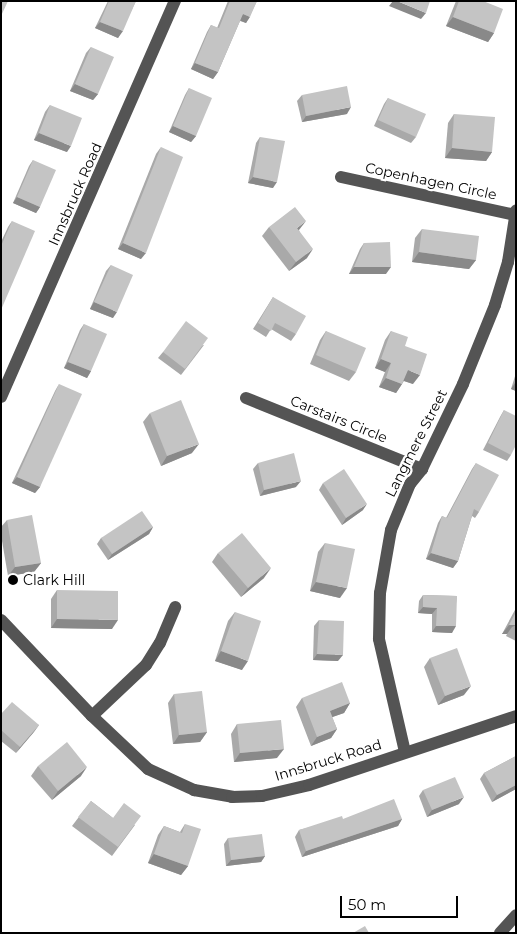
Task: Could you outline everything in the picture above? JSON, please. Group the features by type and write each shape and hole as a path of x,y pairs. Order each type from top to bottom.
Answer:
{"street":[{"name":"Innsbruck Road","path":"1,397 175,1"},
{"name":"Copenhagen Circle","path":"341,177 515,213"},
{"name":"Langmere Street","path":"406,752 379,639 380,593 391,530 410,484 422,469 463,384 495,305 508,262 515,213"},
{"name":"Carstairs Circle","path":"246,398 422,469"},
{"path":"92,716 146,665 160,643 175,608"},
{"name":"Innsbruck Road","path":"1,620 92,716 148,769 170,782 232,797 262,796 310,784 516,716"},
{"path":"500,933 516,915"}],"building":[{"path":"1,1 8,1 1,16"},
{"path":"109,1 136,1 123,31 100,22"},
{"path":"230,1 257,1 250,17 243,14 218,72 195,63 211,25 219,28"},
{"path":"397,1 430,1 426,13"},
{"path":"459,1 483,1 503,9 494,33 453,17"},
{"path":"91,47 114,57 98,94 75,84"},
{"path":"347,86 351,107 306,116 302,95"},
{"path":"189,88 212,98 196,136 173,126"},
{"path":"388,98 426,114 416,137 378,120"},
{"path":"50,105 82,118 71,146 39,133"},
{"path":"454,114 495,117 492,152 452,148"},
{"path":"260,137 285,141 277,182 253,177"},
{"path":"161,147 183,157 146,253 123,243"},
{"path":"33,160 56,170 40,207 17,197"},
{"path":"295,207 306,221 297,228 313,249 296,262 269,227"},
{"path":"12,221 35,231 1,310 1,246"},
{"path":"422,229 479,236 476,260 419,252"},
{"path":"390,242 391,267 354,267 364,243"},
{"path":"111,265 133,275 117,312 94,302"},
{"path":"273,297 306,316 296,334 275,323 271,331 258,323"},
{"path":"186,321 208,338 185,369 163,352"},
{"path":"84,324 107,334 91,371 68,362"},
{"path":"326,331 366,348 356,372 316,355"},
{"path":"391,331 408,337 405,346 427,354 420,375 408,370 402,384 386,378 391,363 381,359"},
{"path":"59,384 82,394 40,487 17,477"},
{"path":"181,400 199,444 167,456 150,413"},
{"path":"504,410 516,416 516,445 511,455 488,443"},
{"path":"294,453 301,481 264,490 258,463"},
{"path":"476,463 499,475 479,512 474,509 458,561 431,553 442,516 447,518"},
{"path":"344,469 367,504 346,518 323,483"},
{"path":"142,511 153,527 112,554 101,538"},
{"path":"32,515 41,563 15,567 7,520"},
{"path":"242,533 271,568 248,588 218,553"},
{"path":"325,543 355,549 347,588 316,582"},
{"path":"57,590 118,591 118,620 57,619"},
{"path":"423,595 457,596 456,626 436,626 437,608 423,607"},
{"path":"235,612 261,621 248,661 221,651"},
{"path":"516,612 516,625 509,625"},
{"path":"319,620 344,621 343,655 317,654"},
{"path":"457,648 471,686 445,696 430,658"},
{"path":"342,682 350,703 330,711 337,729 317,737 302,698"},
{"path":"202,691 207,732 179,735 174,694"},
{"path":"12,702 39,725 20,747 1,730 1,714"},
{"path":"281,720 284,749 240,753 237,724"},
{"path":"67,742 87,767 58,791 38,766"},
{"path":"516,756 516,785 497,795 484,773"},
{"path":"455,777 464,797 432,810 423,790"},
{"path":"394,799 402,819 306,851 299,830 342,816 343,819"},
{"path":"91,801 113,818 124,803 141,816 118,847 78,817"},
{"path":"185,824 201,829 188,866 154,854 164,826 182,833"},
{"path":"262,834 265,856 231,860 228,838"},
{"path":"365,926 369,933 353,933"}],"place":[{"name":"Clark Hill","path":"13,580"}]}
